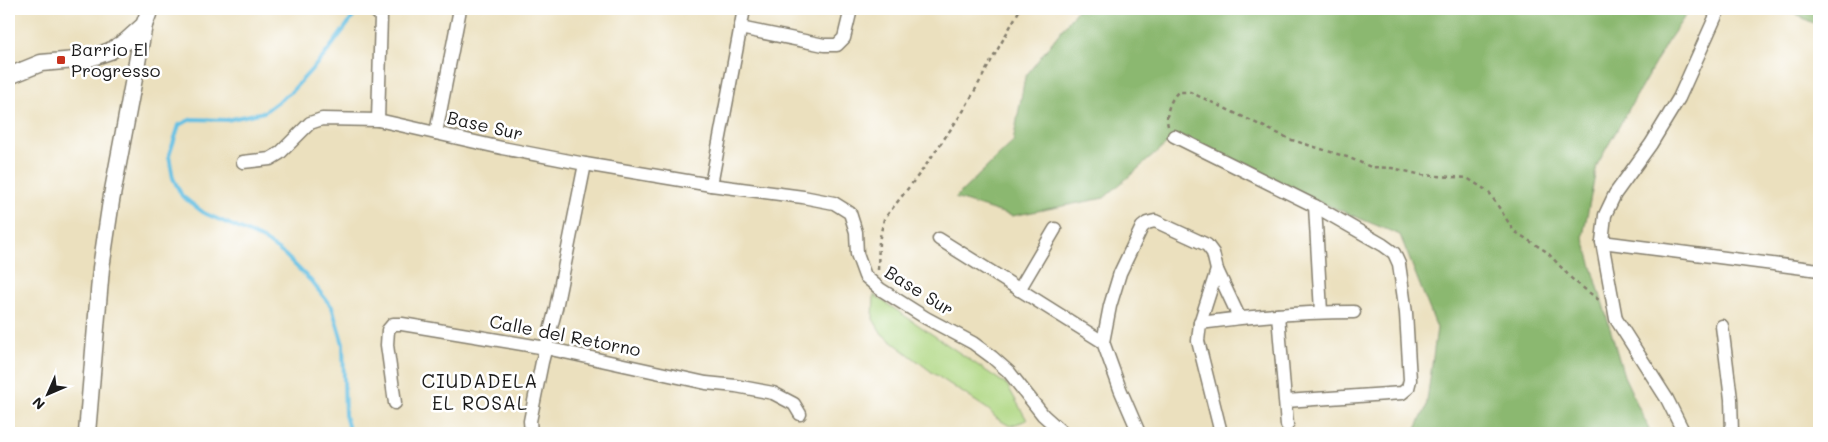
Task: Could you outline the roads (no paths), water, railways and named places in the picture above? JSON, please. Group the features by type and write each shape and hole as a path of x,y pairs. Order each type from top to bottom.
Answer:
{"street":[{"path":"87,433 101,268 111,202 144,25 150,9"},
{"path":"436,132 460,9"},
{"path":"711,185 744,9"},
{"path":"740,28 824,45 837,45 844,38 851,9"},
{"path":"1684,433 1667,399 1616,319 1602,242 1606,215 1615,194 1651,144 1678,98 1719,9"},
{"path":"377,13 378,120"},
{"path":"9,76 41,63 87,59 110,51 125,42 144,25"},
{"name":"Base Sur","path":"243,162 254,162 275,156 310,123 322,119 378,120 502,148 585,164 834,203 850,213 856,232 856,254 865,276 880,289 926,318 973,343 992,357 1009,372 1042,415 1063,433"},
{"path":"1174,136 1315,206 1394,253 1400,264 1406,314 1410,380 1408,388 1402,393 1286,401"},
{"path":"530,433 530,421 556,308 585,164"},
{"path":"1315,206 1321,312"},
{"path":"1139,433 1103,342 1110,306 1120,273 1142,227 1147,222 1155,222 1207,245 1213,253 1217,270 1239,317"},
{"path":"1019,290 1055,229"},
{"path":"939,239 1103,342"},
{"path":"1602,242 1819,270"},
{"path":"1217,270 1200,323 1198,341 1222,433"},
{"path":"1200,323 1239,317 1354,312"},
{"path":"1278,315 1288,425"},
{"name":"Calle del Retorno","path":"395,402 387,345 388,330 394,324 402,324 546,348 706,383 736,386 772,393 794,404 800,414"},
{"path":"1722,326 1731,399 1732,433"}],"waterway":[{"path":"350,433 345,415 343,344 332,307 311,281 285,255 263,239 204,213 182,196 173,178 169,156 179,125 192,119 227,120 264,112 291,92 324,56 359,9"}],"place":[{"name":"Barrio El Progresso","path":"61,60"}],"district":[{"name":"CIUDADELA EL ROSAL","path":"480,392"}]}
